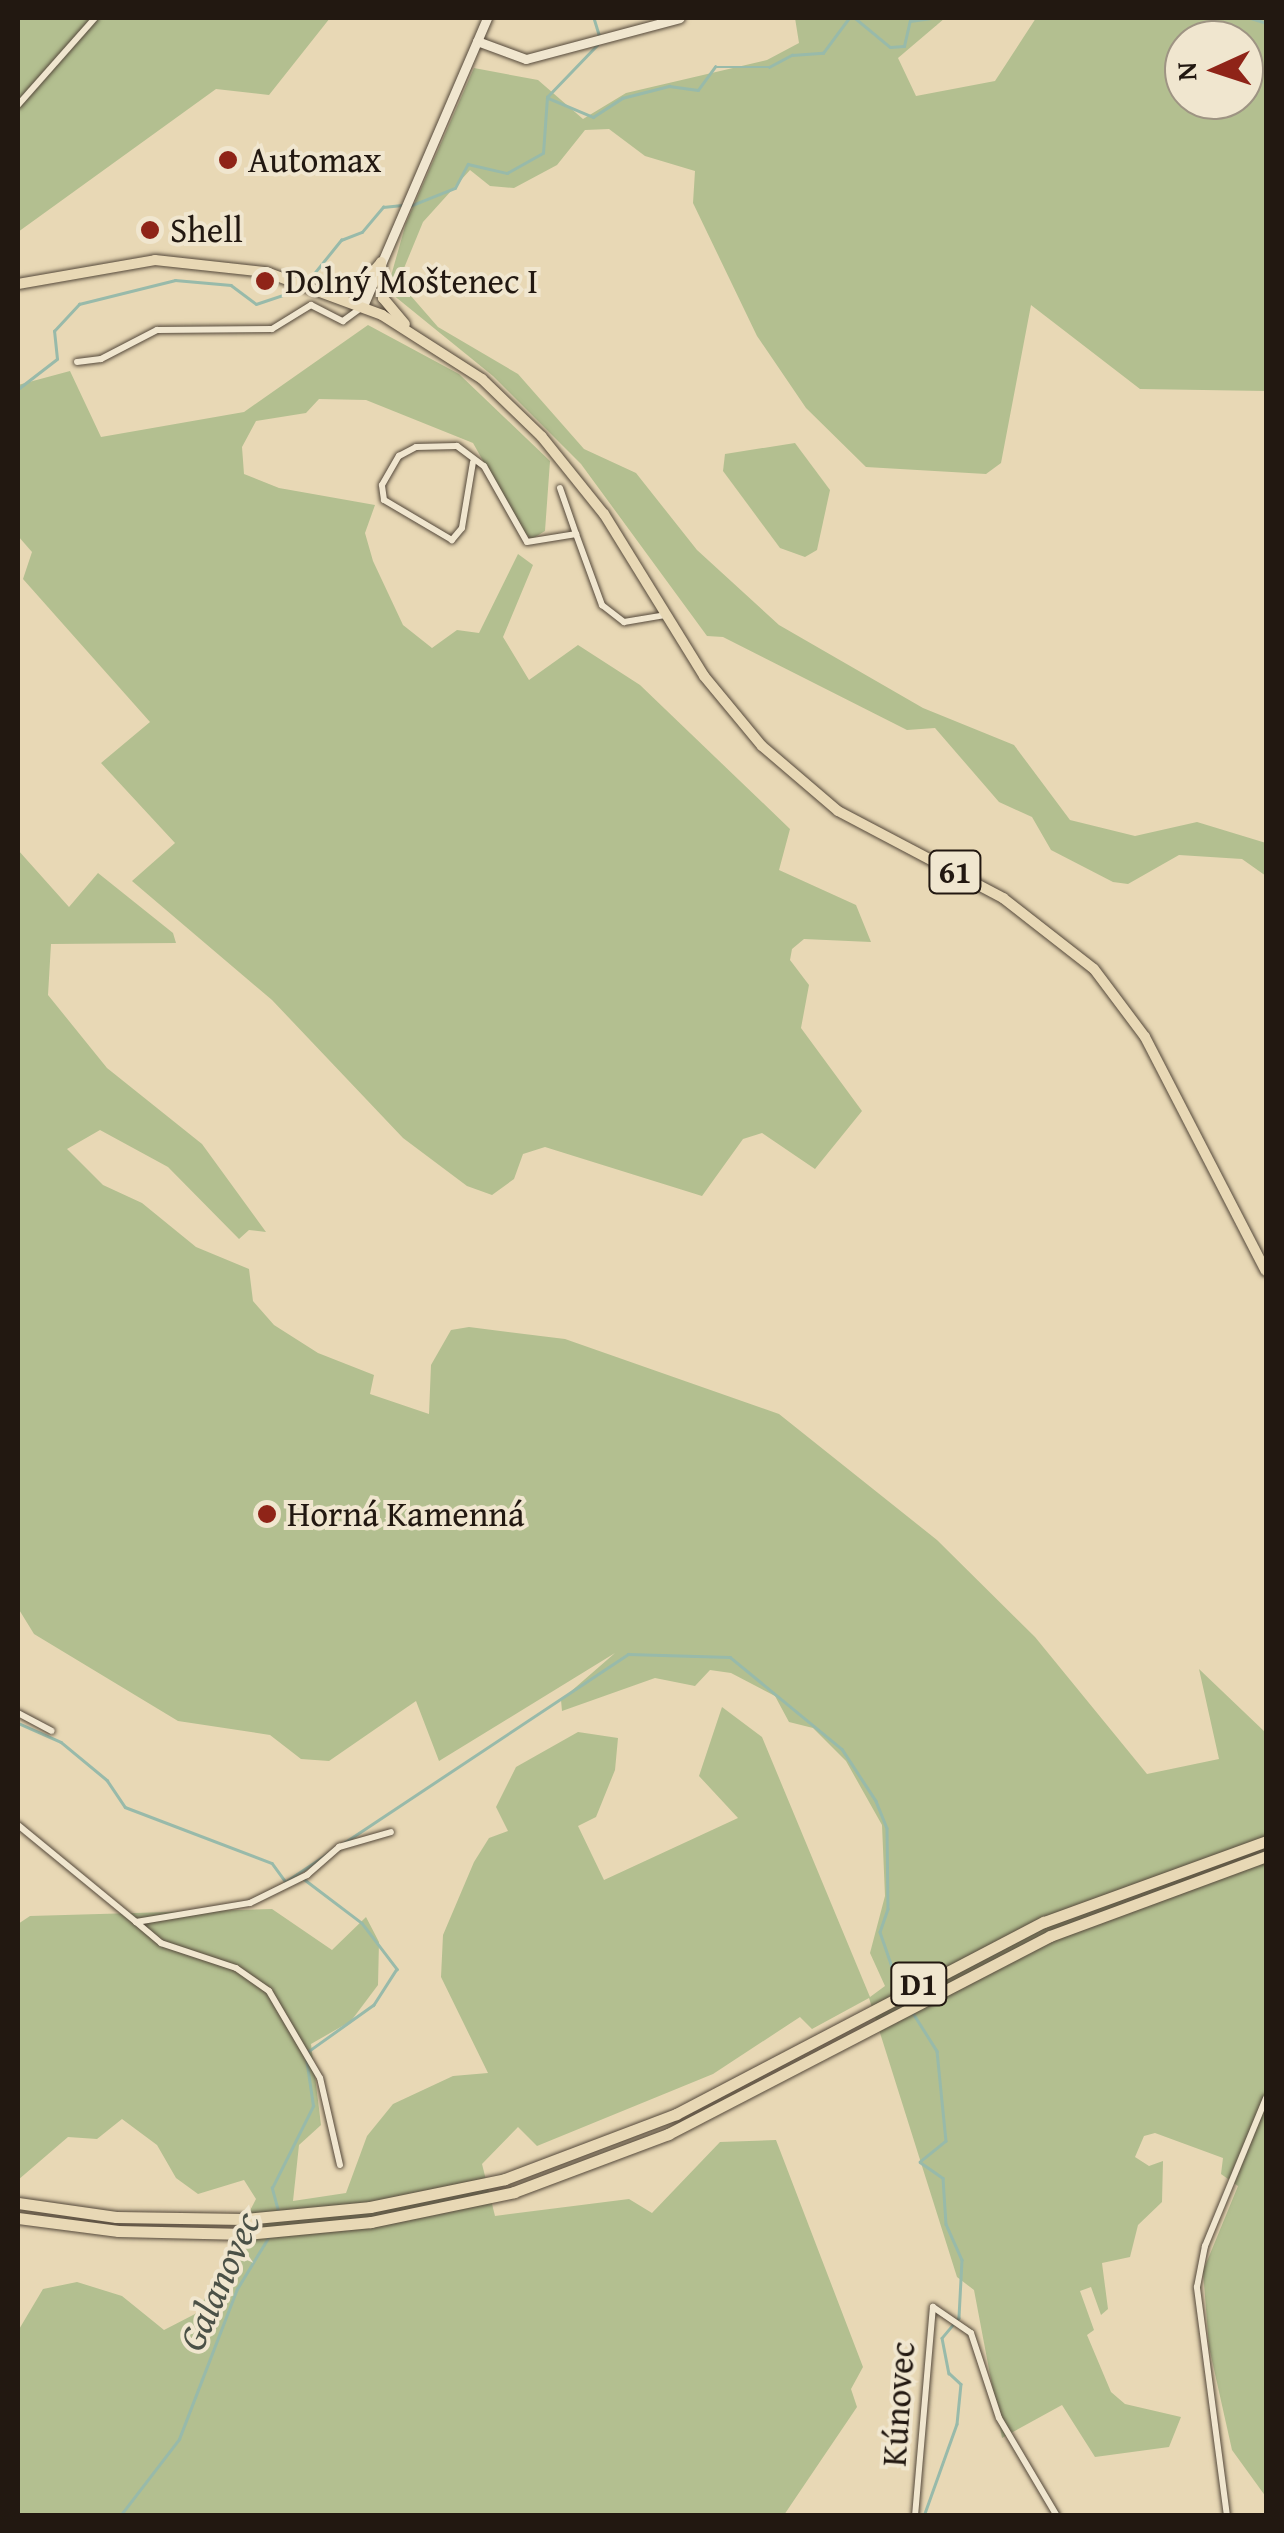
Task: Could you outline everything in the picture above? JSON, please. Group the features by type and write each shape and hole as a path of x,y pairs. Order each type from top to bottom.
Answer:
{"highway":[{"name":"D1","path":"18,2203 76,2212 246,2219 470,2188 620,2139 1044,1922 1266,1841"},
{"name":"D1","path":"18,2218 78,2227 246,2234 470,2203 630,2150 1050,1936 1266,1856"}],"main road":[{"name":"61","path":"18,284 170,260 306,282 408,329 453,358 542,437 667,614 728,710 786,769 853,820 1018,908 1094,969 1145,1036 1266,1270"},
{"path":"332,292 359,288 381,262"},
{"path":"381,262 383,298 408,329"}],"street":[{"path":"18,105 95,18"},
{"path":"77,362 101,359 157,330 272,329 311,305 343,322 363,306 486,18"},
{"path":"477,42 526,58 680,18"},
{"path":"473,462 462,528 452,540 384,500 392,466 416,447 458,446 492,477 526,542 576,534"},
{"path":"560,488 602,605 624,622 648,624 667,614"},
{"path":"18,1714 52,1731"},
{"path":"18,1825 161,1943 236,1968 269,1991 320,2078 340,2165"},
{"path":"136,1922 250,1903 308,1876 339,1847 391,1832"},
{"path":"1227,2516 1197,2287 1205,2246 1266,2098"},
{"name":"Kúnovec","path":"915,2516 933,2307 972,2333 999,2418 1057,2516"}],"green space":[{"path":"18,18 330,18 269,95 216,89 18,232"},
{"path":"795,18 945,18 898,58 916,96 995,81 1036,18 1266,18 1266,391 1140,389 1031,305 1001,463 986,474 866,467 806,408 757,336 693,203 695,171 645,156 609,129 585,130 557,165 514,188 490,186 470,170 423,222 402,273 404,288 438,327 518,374 584,449 636,473 697,550 779,625 923,708 1014,745 1070,820 1135,836 1197,822 1266,843 1266,876 1242,859 1179,855 1128,884 1113,882 1051,850 1032,817 999,802 935,728 907,730 723,637 707,636 581,464 493,376 387,290 406,223 474,68 538,80 583,119 626,93 767,60 799,43"},
{"path":"368,325 459,374 550,461 545,531 532,539 523,532 473,443 366,400 319,399 306,413 256,421 242,447 244,474 279,488 375,505 365,533 373,561 403,625 432,648 457,630 479,633 518,554 533,565 503,637 529,680 578,645 640,685 790,829 779,870 856,905 871,942 804,939 792,949 790,960 809,985 801,1028 862,1111 815,1169 762,1133 743,1139 702,1196 545,1147 523,1154 514,1179 492,1195 467,1186 403,1138 272,1000 132,881 175,843 101,763 150,722 23,579 32,552 18,536 18,385 70,371 101,437 244,412"},
{"path":"795,443 830,490 817,550 805,557 780,548 723,471 725,454"},
{"path":"18,850 69,907 98,873 173,933 176,943 51,944 48,995 107,1068 202,1144 266,1232 249,1230 239,1239 168,1167 100,1130 67,1149 103,1185 142,1203 196,1247 249,1269 253,1301 274,1325 318,1353 374,1375 370,1394 429,1414 431,1365 451,1330 469,1327 565,1339 779,1414 937,1540 1035,1637 1147,1774 1219,1759 1199,1669 1266,1733 1266,2497 1232,2450 1209,2347 1203,2271 1238,2186 1221,2174 1223,2158 1155,2133 1144,2136 1135,2157 1149,2166 1163,2161 1162,2202 1138,2225 1130,2257 1102,2263 1108,2309 1101,2315 1091,2287 1080,2291 1094,2330 1087,2335 1111,2392 1125,2404 1181,2417 1169,2447 1095,2457 1062,2405 1002,2438 974,2290 957,2277 869,1998 812,2029 800,2017 713,2074 537,2146 518,2127 482,2164 495,2216 629,2199 652,2213 720,2142 776,2140 863,2367 851,2389 857,2407 784,2515 18,2515 18,2331 43,2289 77,2282 122,2296 164,2330 197,2313 256,2199 244,2180 198,2194 176,2178 157,2145 122,2119 97,2139 68,2137 18,2180 18,1924 30,1916 272,1909 332,1950 366,1917 379,1942 378,1985 351,2021 311,2044 321,2125 299,2145 293,2201 346,2193 367,2136 393,2104 453,2076 488,2073 441,1977 443,1935 474,1862 489,1838 508,1831 496,1807 516,1767 578,1732 618,1738 615,1770 596,1817 578,1826 604,1880 738,1818 699,1776 722,1707 762,1737 870,1997 885,1986 870,1953 885,1896 882,1825 846,1761 813,1728 789,1722 775,1696 731,1673 710,1670 695,1686 655,1678 562,1711 561,1700 615,1653 439,1761 416,1701 329,1761 301,1759 270,1735 178,1721 34,1634 18,1608"}],"waterway":[{"path":"594,18 599,34"},
{"path":"548,98 593,117 622,98 669,86 698,90 715,67 769,67 792,55 823,53 849,18"},
{"path":"855,18 890,47 904,46 910,21 931,18"},
{"path":"1251,18 1266,23"},
{"path":"410,206 455,188 468,164 507,173 543,153 547,97 597,45"},
{"path":"308,281 341,240 362,232 383,207 402,205"},
{"path":"18,389 57,359 54,331 79,304 175,280 231,285 256,304 298,290"},
{"path":"285,1882 628,1654 730,1657 842,1749 876,1801 887,1828 888,1909 880,1932 901,1993"},
{"name":"Galanovec","path":"18,1723 61,1742 107,1780 125,1807 272,1863 286,1882"},
{"name":"Galanovec","path":"304,1879 362,1923 397,1969 374,2005 308,2052"},
{"path":"913,2013 937,2051 946,2141 920,2162 943,2178 946,2224 962,2260 959,2318 942,2338 949,2373 961,2384 957,2424 924,2516"},
{"name":"Galanovec","path":"278,2211 272,2188 313,2106 306,2058"},
{"name":"Galanovec","path":"120,2516 179,2439 237,2289 268,2238"}],"place":[{"name":"Automax","path":"228,160"},
{"name":"Shell","path":"150,230"},
{"name":"Dolný Moštenec I","path":"265,281"},
{"name":"Horná Kamenná","path":"267,1514"}]}
